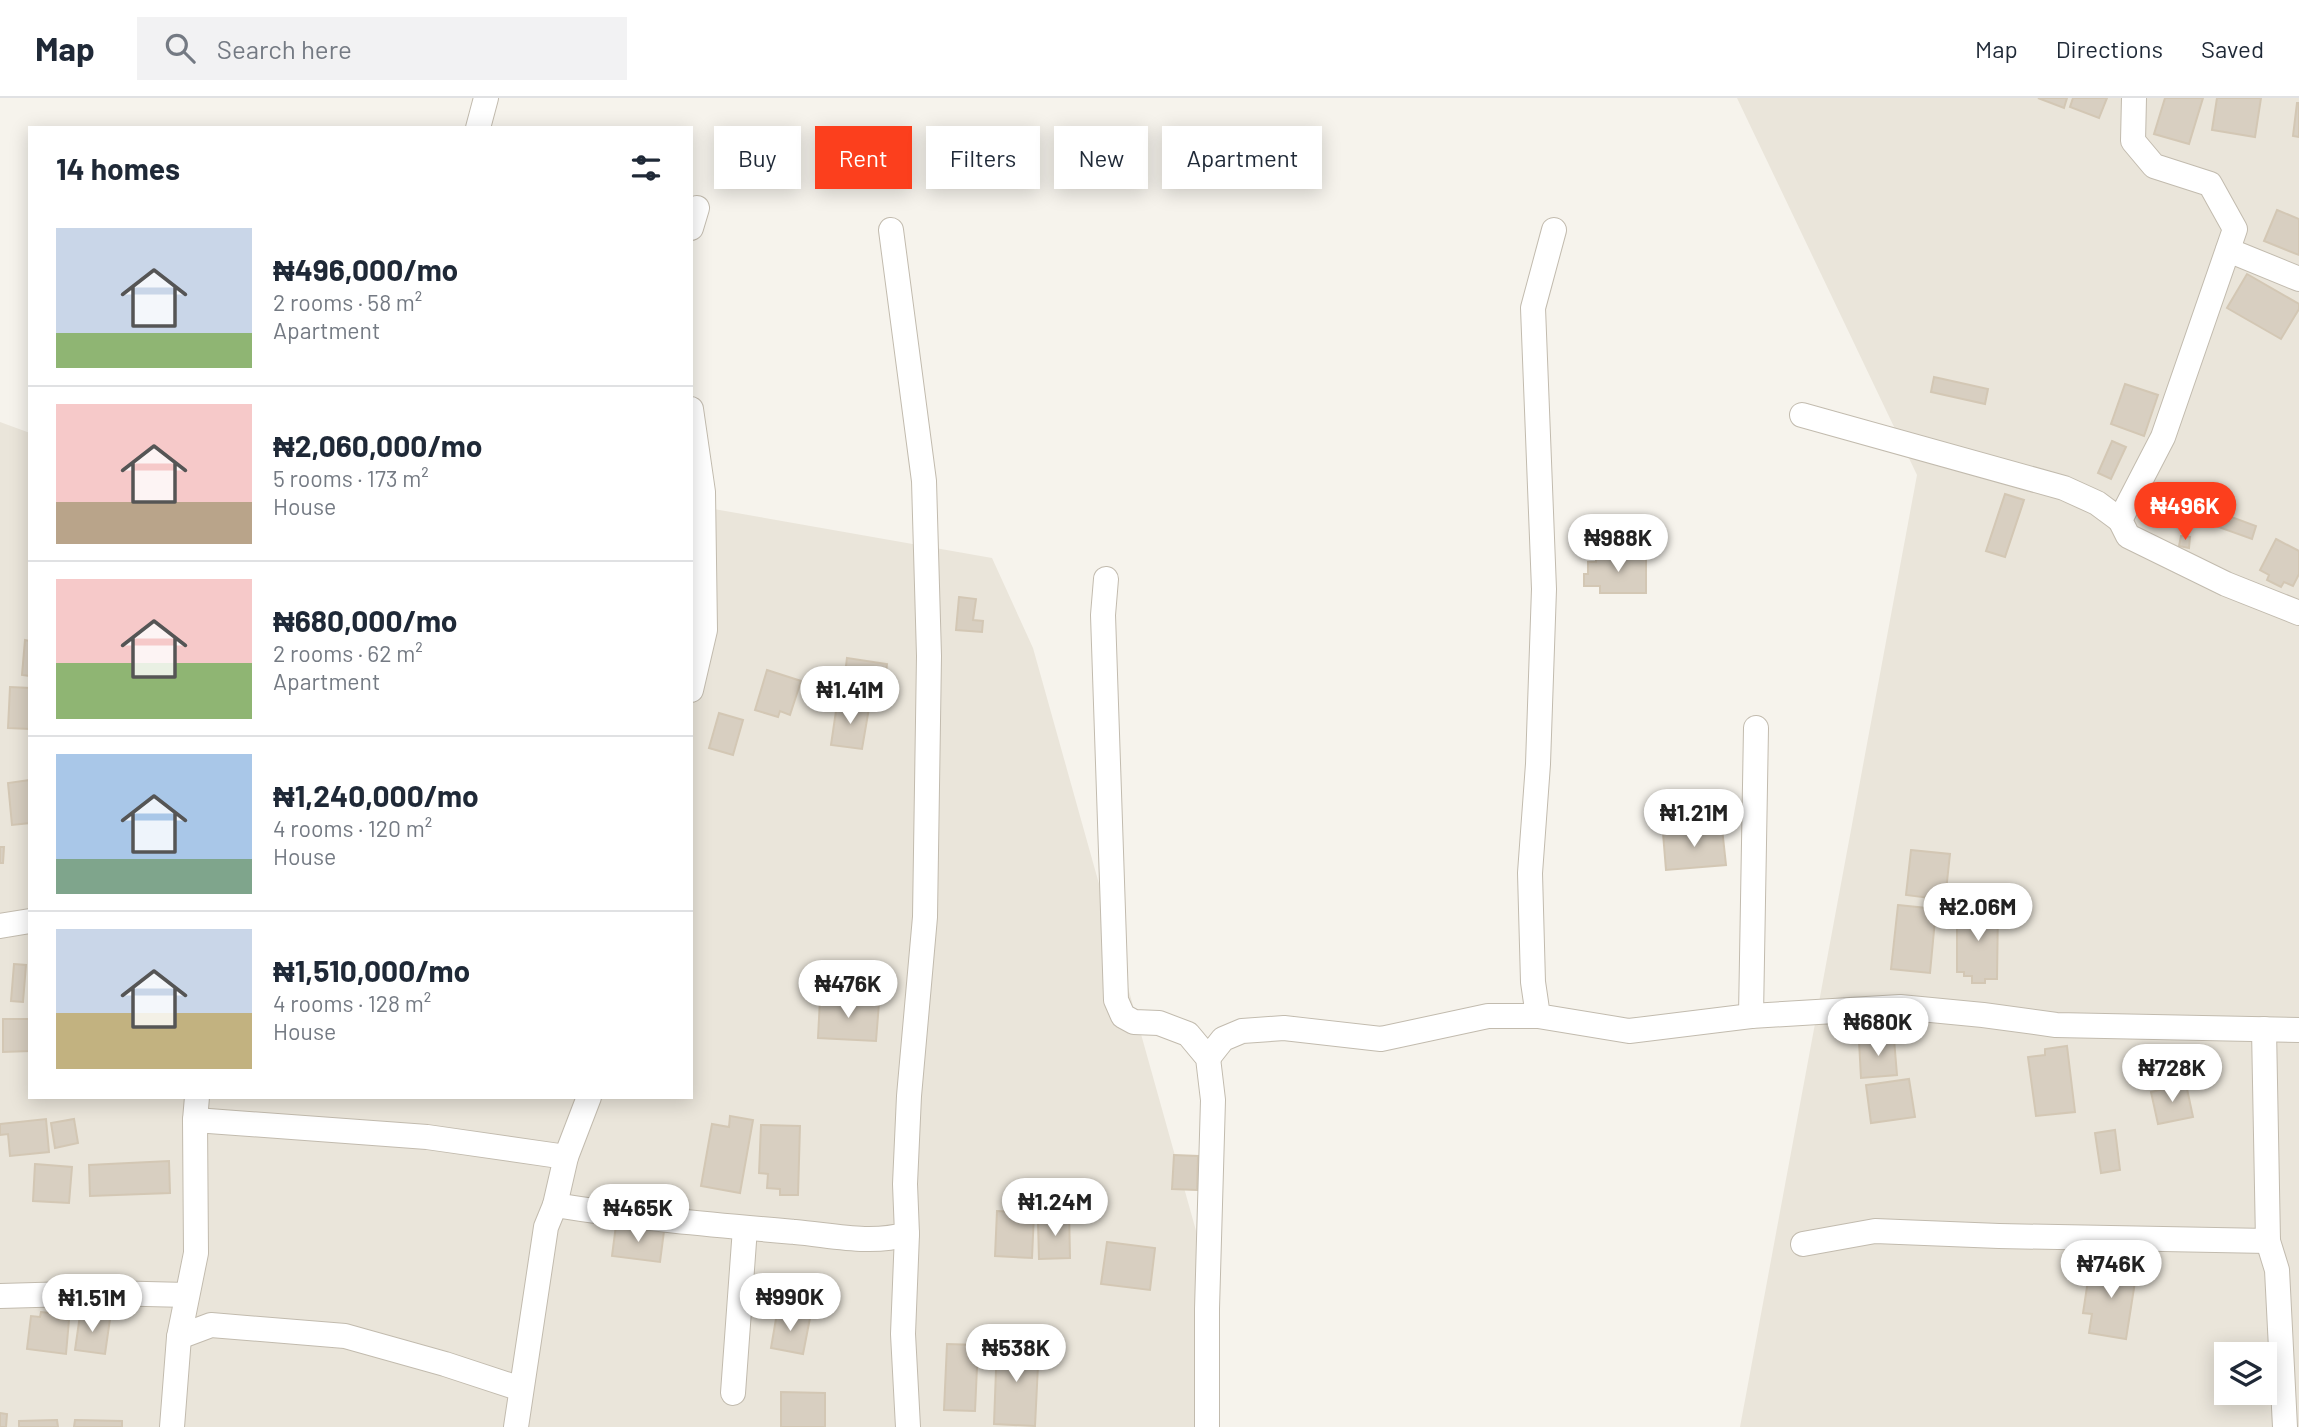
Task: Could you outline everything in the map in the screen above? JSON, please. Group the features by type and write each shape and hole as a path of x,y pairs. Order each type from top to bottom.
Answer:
{"street":[{"path":"479,126 486,98"},
{"path":"2120,520 2163,437 2235,229 2210,184 2154,166 2133,141 2134,98"},
{"path":"891,230 924,481 929,656 925,917 909,1096 905,1184 907,1234 903,1334 908,1427"},
{"path":"1538,1016 1533,982 1530,873 1538,764 1544,589 1532,307 1554,230"},
{"path":"2228,250 2299,279"},
{"path":"1802,415 2064,488 2098,503 2120,520 2128,536 2226,583 2299,613"},
{"path":"693,422 703,492 705,630 693,681"},
{"path":"1106,579 1103,615 1116,1000 1123,1016 1134,1022 1158,1023 1188,1034 1208,1058 1213,1100 1206,1335 1208,1427"},
{"path":"1751,1016 1756,728"},
{"path":"0,926 28,921"},
{"path":"1208,1058 1223,1039 1242,1031 1284,1028 1381,1038 1488,1016 1538,1016 1629,1031 1751,1016 1900,1007 2056,1026 2299,1030"},
{"path":"2264,1029 2268,1241 2277,1270 2285,1427"},
{"path":"516,1427 546,1227 555,1205 566,1157 588,1099"},
{"path":"172,1427 179,1337 196,1253 196,1109 566,1157"},
{"path":"555,1205 745,1228 879,1240 907,1234"},
{"path":"733,1393 745,1228"},
{"path":"1803,1244 1875,1231 2012,1237 2268,1241"},
{"path":"0,1297 106,1293 187,1295"},
{"path":"179,1337 211,1325 345,1336 521,1389"}],"shaded area":[{"path":"1737,98 2299,98 2299,1427 1740,1427 1917,475"},
{"path":"0,422 28,432 28,1099 693,1099 693,505 992,558 1033,648 1200,1245 1199,1427 0,1427"}],"building":[{"path":"2038,98 2067,98 2064,108"},
{"path":"2073,98 2107,98 2099,118 2070,107"},
{"path":"2165,98 2203,98 2189,144 2154,134"},
{"path":"2217,98 2261,98 2255,137 2212,130"},
{"path":"2299,103 2299,137 2293,136"},
{"path":"2277,210 2299,219 2299,255 2264,241"},
{"path":"2247,274 2299,304 2299,309 2281,339 2227,308"},
{"path":"1934,377 1988,389 1985,404 1931,392"},
{"path":"2125,384 2158,395 2144,436 2111,424"},
{"path":"2112,441 2126,447 2111,479 2098,473"},
{"path":"2005,494 2024,500 2005,557 1986,551"},
{"path":"2215,511 2256,526 2252,539 2210,524"},
{"path":"2181,536 2190,537 2189,548 2179,546"},
{"path":"2276,539 2299,551 2299,574 2293,586 2284,582 2281,587 2267,580 2269,575 2260,570"},
{"path":"1610,552 1620,552 1621,556 1646,556 1646,593 1600,593 1600,586 1584,586 1588,562 1596,562 1596,557 1610,557"},
{"path":"959,597 976,599 973,620 983,621 982,632 956,630"},
{"path":"25,640 28,641 28,676 22,675"},
{"path":"847,658 887,664 882,704 842,698"},
{"path":"767,670 801,681 790,715 780,711 778,717 755,710"},
{"path":"10,687 28,688 28,729 8,728"},
{"path":"837,704 869,708 862,749 831,745"},
{"path":"719,713 743,720 733,755 709,748"},
{"path":"28,780 28,823 12,825 8,783"},
{"path":"1722,828 1726,865 1666,870 1663,833"},
{"path":"0,847 4,847 3,863 0,863"},
{"path":"1911,850 1950,854 1945,900 1906,895"},
{"path":"1898,905 1936,909 1930,973 1891,969"},
{"path":"1957,907 1998,907 1997,979 1972,983 1972,976 1957,972"},
{"path":"14,964 26,965 23,1002 11,1001"},
{"path":"820,999 879,1003 876,1041 818,1038"},
{"path":"3,1019 28,1019 28,1051 3,1052"},
{"path":"1894,1039 1897,1075 1861,1078 1859,1041"},
{"path":"2067,1046 2075,1112 2036,1116 2028,1057 2045,1055 2045,1049"},
{"path":"1909,1079 1915,1117 1871,1123 1866,1085"},
{"path":"2186,1084 2193,1117 2158,1124 2151,1092"},
{"path":"730,1116 753,1120 740,1193 701,1186 712,1124 729,1127"},
{"path":"46,1119 49,1152 10,1156 8,1134 0,1135 0,1124"},
{"path":"74,1119 78,1143 55,1148 51,1123"},
{"path":"761,1125 800,1126 798,1195 780,1195 780,1189 767,1188 768,1174 759,1173"},
{"path":"2115,1130 2120,1170 2101,1173 2095,1133"},
{"path":"1174,1155 1198,1156 1197,1190 1172,1189"},
{"path":"169,1161 170,1193 90,1196 89,1165"},
{"path":"35,1164 72,1167 69,1203 33,1201"},
{"path":"1061,1210 1069,1210 1070,1258 1039,1259 1038,1222 1061,1221"},
{"path":"997,1211 1034,1213 1032,1258 995,1256"},
{"path":"616,1225 664,1231 660,1262 612,1256"},
{"path":"1107,1242 1155,1248 1150,1290 1101,1284"},
{"path":"2099,1263 2137,1269 2126,1339 2089,1333 2092,1314 2083,1313 2088,1280 2096,1281"},
{"path":"41,1312 57,1314 57,1319 69,1320 66,1354 27,1349 31,1316 40,1317"},
{"path":"777,1313 810,1318 803,1354 771,1348"},
{"path":"80,1315 110,1319 105,1354 75,1350"},
{"path":"997,1343 1039,1345 1035,1426 994,1424"},
{"path":"947,1344 978,1345 975,1411 944,1410"},
{"path":"781,1392 825,1393 825,1427 781,1427"},
{"path":"0,1413 7,1414 6,1427 0,1427"},
{"path":"57,1420 58,1427 19,1427 19,1421"},
{"path":"75,1420 122,1421 122,1427 74,1427"}]}
